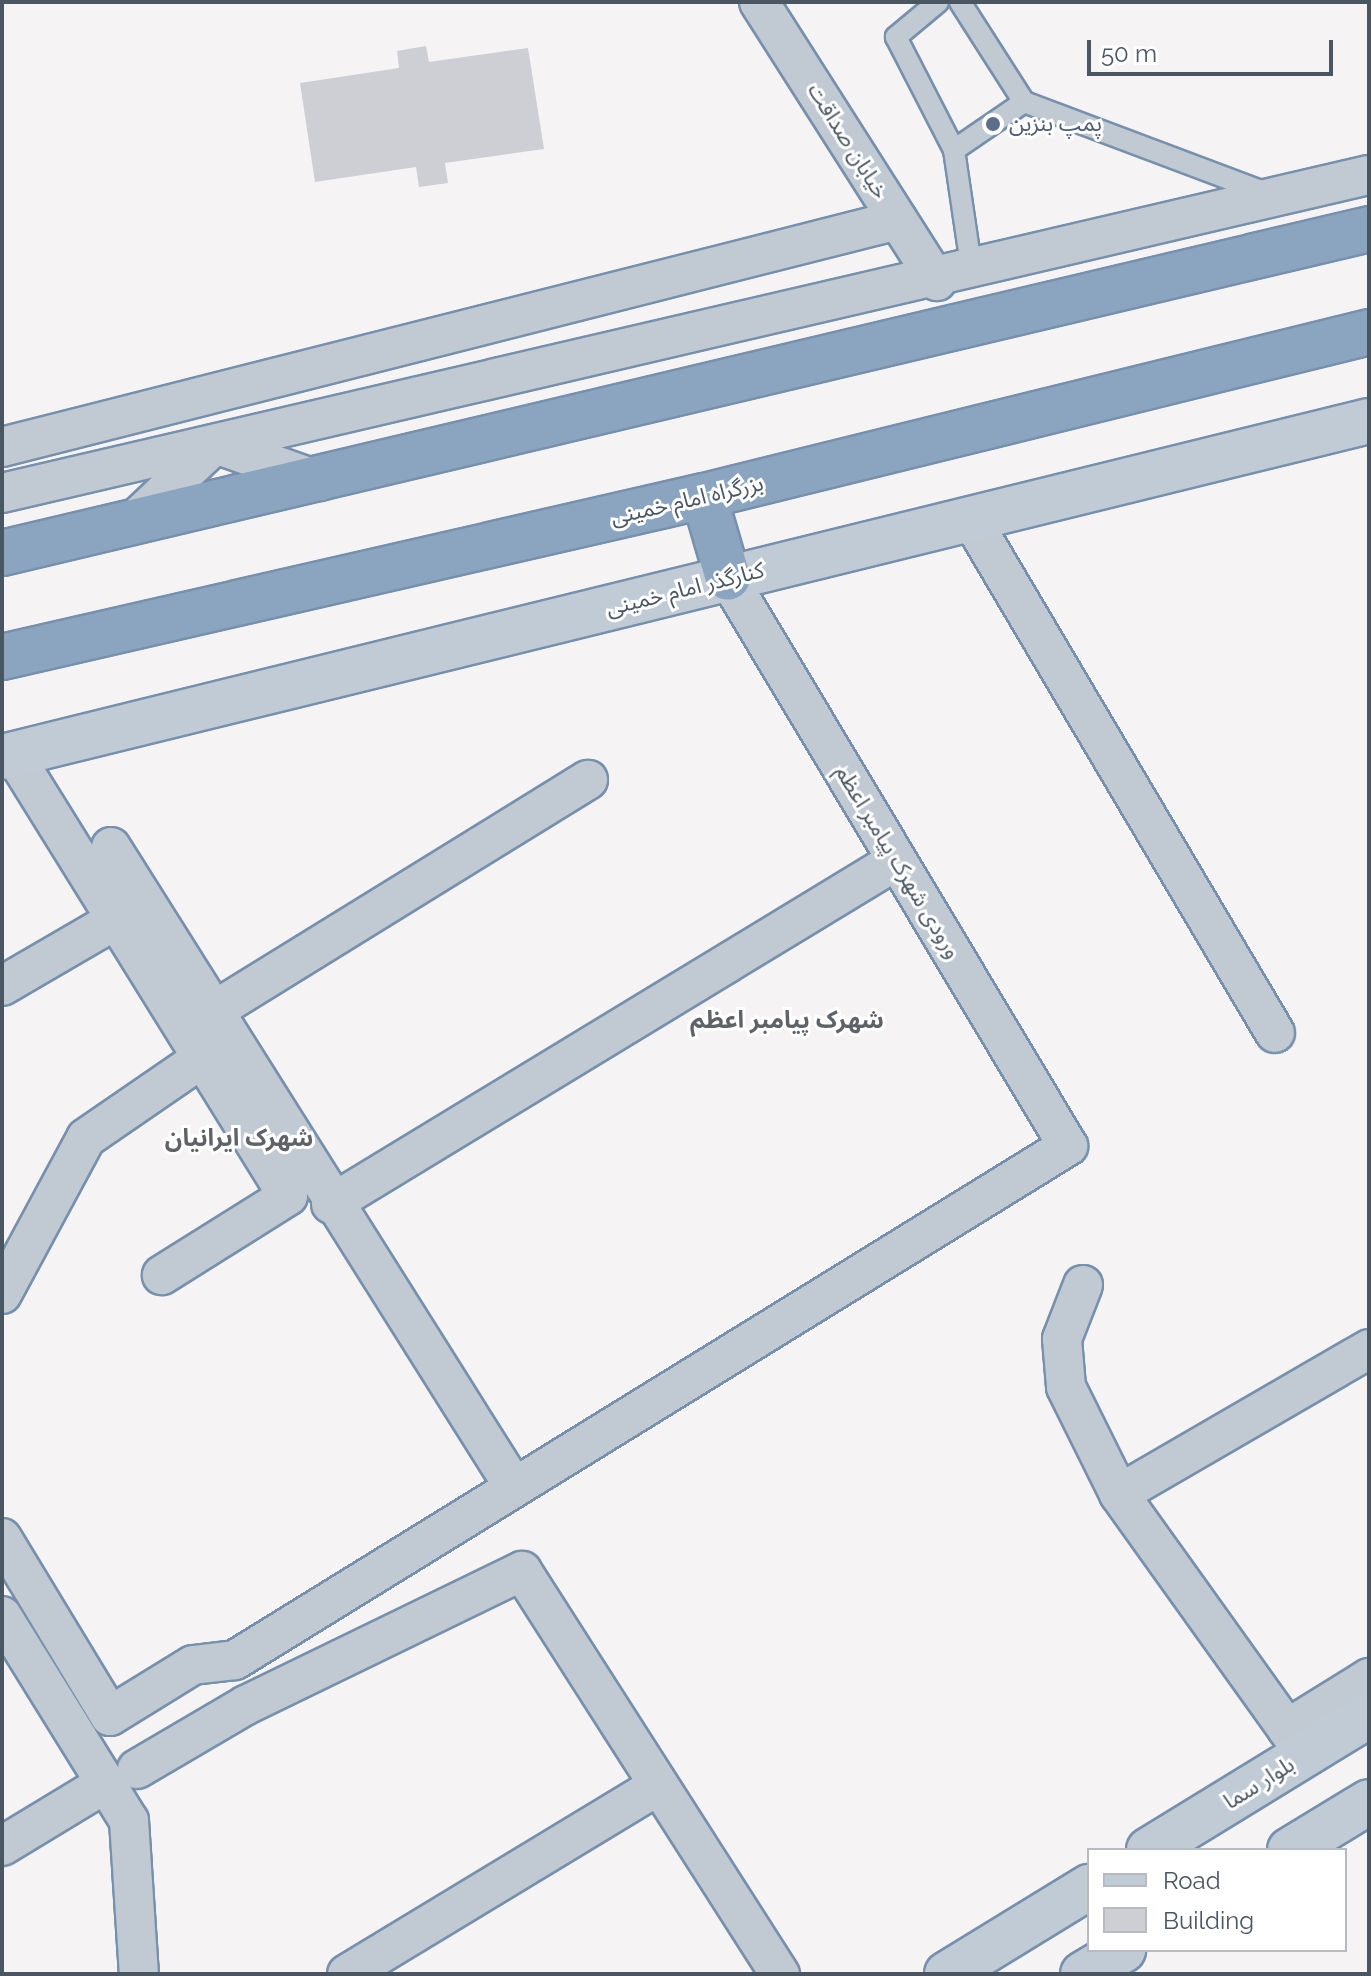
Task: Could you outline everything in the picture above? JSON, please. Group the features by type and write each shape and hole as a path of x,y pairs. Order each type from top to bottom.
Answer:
{"highway":[{"path":"2,553 320,481 1369,229"},
{"name":"بزرگراه امام خمینی","path":"2,657 704,496 1369,332"},
{"path":"704,496 728,578"}],"street":[{"name":"خیابان صداقت","path":"759,2 898,220 954,277"},
{"path":"2,493 954,277 1369,175"},
{"path":"2,447 898,220"},
{"name":"کنارگذر امام خمینی","path":"8,756 1369,421"},
{"path":"215,444 320,481"},
{"path":"134,521 215,444"},
{"path":"971,519 1275,1033"},
{"name":"ورودی شهرک پیامبر اعظم","path":"514,1487 1068,1146 728,578"},
{"path":"8,756 119,918 288,1196 162,1275"},
{"path":"212,1012 588,780"},
{"path":"2,1538 110,1716 193,1665 235,1660 514,1487 331,1204 111,847"},
{"path":"331,1204 897,860"},
{"path":"2,986 119,918"},
{"path":"2,1294 86,1138 204,1057"},
{"path":"1083,1285 1062,1339 1066,1387 1119,1494 1296,1742 1369,1678"},
{"path":"1119,1494 1369,1349"},
{"path":"2,1846 246,1705 522,1571 780,1974"},
{"path":"2,1616 122,1776 129,1821 139,1974"},
{"name":"بلوار سما","path":"1152,1848 1296,1742 1369,1715"},
{"path":"347,1974 658,1786"},
{"path":"1293,1848 1369,1802"},
{"path":"947,1974 1087,1888"},
{"path":"1083,1974 1120,1952"}],"lane":[{"path":"938,2 896,37 954,150 954,277"},
{"path":"960,2 1024,102 1278,198"},
{"path":"954,150 1024,102"}],"building":[{"path":"426,46 429,62 528,48 544,149 445,163 448,183 419,187 416,167 315,182 300,83 399,68 397,51"}],"place":[{"name":"پمپ بنزین","path":"993,124"}],"district":[{"name":"شهرک پیامبر اعظم","path":"787,1020"},
{"name":"شهرک ایرانیان","path":"239,1138"}]}
